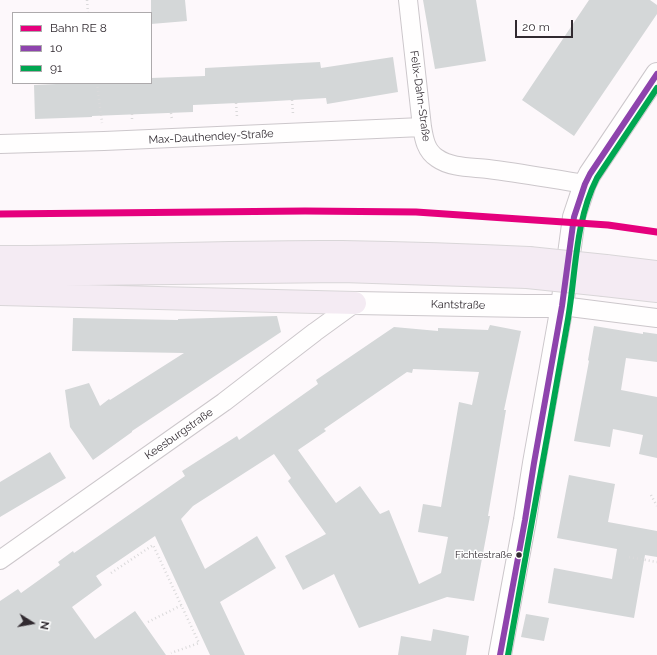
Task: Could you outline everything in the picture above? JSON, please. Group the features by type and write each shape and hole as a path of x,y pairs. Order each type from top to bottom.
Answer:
{"main road":[{"path":"0,257 341,252 476,255 528,268"},
{"path":"0,275 528,268 605,275 657,272"},
{"path":"605,275 657,291"},
{"path":"0,294 355,303"}],"street":[{"name":"Felix-Dahn-Straße","path":"408,0 424,142 432,154 443,162 454,165 585,184"},
{"path":"500,655 562,306 574,218 585,184 590,174 657,74"},
{"name":"Max-Dauthendey-Straße","path":"0,144 104,142 422,127"},
{"name":"Kantstraße","path":"355,303 562,306"},
{"name":"Keesburgstraße","path":"0,560 224,402 355,303"},
{"path":"562,306 657,318"}],"path":[{"path":"87,0 88,12"},
{"path":"97,84 104,142"},
{"path":"651,495 657,506"},
{"path":"111,573 153,545 199,643 171,652"},
{"path":"629,557 657,562"},
{"path":"148,622 182,605"}],"building":[{"path":"151,0 185,0 187,21 152,24"},
{"path":"423,0 476,0 486,61 435,69"},
{"path":"589,0 650,0 657,5 657,14 574,136 522,100"},
{"path":"393,57 398,92 327,104 326,98 193,105 193,112 35,119 34,85 152,84 152,78 205,76 205,68 320,62 321,68"},
{"path":"277,316 281,332 132,431 93,460 70,427 65,390 89,383 100,406 184,353 72,351 73,318 178,320"},
{"path":"490,325 521,331 504,410 506,410 488,516 490,516 474,601 447,597 359,628 334,574 303,590 285,556 326,534 288,481 291,478 274,454 193,506 181,519 205,569 257,536 276,568 220,602 245,655 210,655 155,536 96,576 102,585 72,607 95,639 135,611 166,655 0,655 0,601 18,589 21,593 60,565 58,562 73,551 74,553 185,476 182,471 237,436 239,440 318,384 316,380 394,327 438,331 438,328 488,330","holes":["413,369 479,372 472,405 459,402 441,507 423,504 418,532 448,537 441,573 419,584 389,510 380,514 360,486 336,503 298,450 326,431 324,429 407,372 412,373"]},
{"path":"594,326 643,334 643,332 657,334 657,362 626,358 621,390 657,397 657,458 639,454 643,435 613,429 610,447 574,441"},
{"path":"50,452 66,478 0,517 0,482"},
{"path":"569,475 615,484 608,522 657,531 657,557 645,555 634,618 548,603 554,568 612,579 617,549 557,538"},
{"path":"526,614 549,618 544,641 521,637"},
{"path":"433,629 469,636 466,655 398,655 401,636 431,641"}],"transit line":[{"name":"10","path":"500,655 562,306 574,217 590,174 657,74"},
{"name":"91","path":"508,655 568,319 577,247 584,212 597,178 657,88"},
{"path":"0,214 305,211 416,212 608,225 657,232"}],"place":[{"name":"Fichtestraße","path":"519,555"}]}
